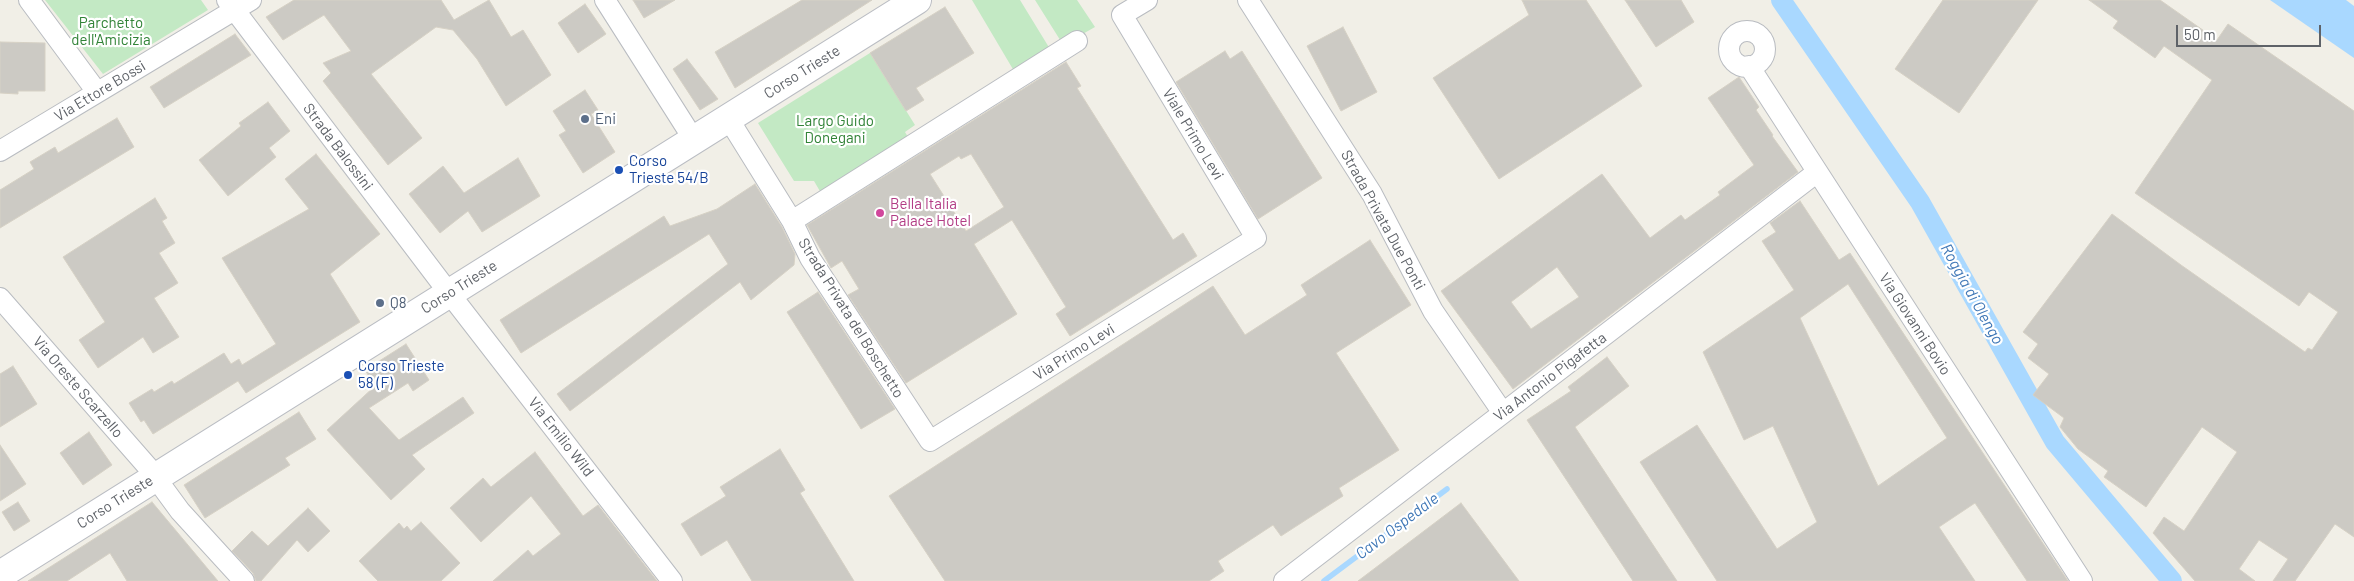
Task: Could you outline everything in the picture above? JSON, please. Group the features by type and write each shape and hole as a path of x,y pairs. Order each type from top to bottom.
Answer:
{"main road":[{"name":"Corso Trieste","path":"0,575 917,0"}],"street":[{"path":"29,0 97,92"},
{"path":"605,0 694,140"},
{"name":"Viale Primo Levi","path":"1147,0 1122,15 1256,238 1217,262"},
{"name":"Strada Privata Due Ponti","path":"1248,0 1372,194 1433,311 1503,413"},
{"name":"Via Ettore Bossi","path":"0,151 237,3"},
{"name":"Strada Balossini","path":"237,3 449,293"},
{"path":"792,221 1077,41"},
{"name":"Via Giovanni Bovio","path":"1749,66 1816,173 2082,581"},
{"name":"Strada Privata del Boschetto","path":"728,118 792,221 810,258 930,441"},
{"name":"Via Antonio Pigafetta","path":"1284,581 1816,173"},
{"name":"Via Primo Levi","path":"930,441 1217,262"},
{"name":"Via Emilio Wild","path":"449,293 672,581"},
{"name":"Via Oreste Scarzello","path":"0,298 155,477 180,511 244,581"}],"green space":[{"name":"Parchetto dell'Amicizia","path":"45,0 201,0 208,10 103,74"},
{"path":"972,0 1020,0 1050,49 1014,71"},
{"path":"1035,0 1077,0 1095,27 1065,44 1062,43"},
{"name":"Largo Guido Donegani","path":"870,53 915,125 905,132 912,144 821,193 814,181 794,181 758,123"}],"water":[{"path":"2270,0 2346,0 2354,6 2354,58"}],"building":[{"path":"294,0 441,0 454,20 489,0 511,37 523,30 551,75 506,106 477,59 453,30 436,27 371,74 422,138 388,165 323,81 331,73 323,63 351,51 324,15 283,40 266,17"},
{"path":"633,0 675,0 644,18"},
{"path":"802,0 872,0 735,88 715,52"},
{"path":"1522,0 1586,0 1642,86 1499,179 1433,78 1529,15"},
{"path":"1625,0 1681,0 1694,22 1656,47"},
{"path":"1943,0 2038,0 1959,113 1895,69"},
{"path":"2089,0 2160,0 2217,40 2228,24 2354,111 2354,537 2335,524 2295,581 2273,581 2288,559 2259,540 2239,569 2255,581 2195,581 2153,533 2164,517 2184,531 2237,452 2202,427 2146,507 2104,477 2108,471 2078,449 2060,427 2064,418 2033,395 2049,374 2028,358 2038,344 2023,332 2112,214 2305,352 2308,348 2312,350 2338,312 2309,292 2299,306 2135,193 2212,80 2164,46 2155,58 2113,28 2118,21"},
{"path":"585,4 606,34 578,53 558,23"},
{"path":"945,7 974,53 916,88 924,100 906,111 870,53"},
{"path":"1343,27 1377,92 1341,111 1307,46"},
{"path":"235,34 251,55 164,108 150,87"},
{"path":"0,42 45,43 45,91 18,91 18,94 0,93"},
{"path":"1225,51 1230,59 1242,51 1322,178 1258,219 1176,82"},
{"path":"687,59 718,99 700,110 673,69"},
{"path":"1066,62 1081,86 1077,88 1173,240 1183,233 1197,256 1070,336 1056,314 1066,307 1012,220 974,244 1017,314 906,383 848,295 859,289 842,261 831,268 807,225","holes":["971,154 1004,207 966,231 930,174 959,156 961,159"]},
{"path":"1739,77 1759,107 1756,110 1772,136 1798,172 1513,389 1441,291 1602,174 1650,238 1681,215 1685,220 1720,195 1718,192 1754,165 1708,98","holes":["1557,267 1579,297 1531,329 1511,302"]},
{"path":"585,90 598,110 591,114 615,152 583,173 559,135 566,131 553,111"},
{"path":"268,102 290,131 269,148 276,157 228,196 199,160 241,126 239,123"},
{"path":"117,118 134,147 0,228 0,190 34,169 30,162 55,147 58,153"},
{"path":"316,154 380,234 330,274 360,322 246,393 238,381 153,434 144,420 141,422 129,403 152,389 154,392 172,381 174,384 224,353 231,364 239,359 242,365 276,344 222,258 309,209 285,179"},
{"path":"518,158 540,196 482,232 468,211 440,233 409,194 443,166 464,193"},
{"path":"755,184 782,227 795,254 794,265 751,300 740,282 570,411 557,394 728,264 709,234 521,353 500,320 664,216 670,226 717,209"},
{"path":"155,198 167,218 162,221 175,243 159,253 178,283 154,298 179,337 153,353 143,337 98,368 79,340 105,322 63,257"},
{"path":"1800,201 1839,260 1850,253 2068,581 2027,581 1975,503 1939,527 1975,581 1717,581 1640,462 1697,425 1777,549 1817,522 1773,426 1744,440 1703,352 1794,290 1762,241 1776,232 1770,223","holes":["1848,284 1947,438 1878,486 1800,318"]},
{"path":"1370,240 1411,305 1336,353 1399,450 1339,488 1343,496 1281,536 1273,525 1218,561 1224,571 1209,581 945,581 889,496 1213,286 1245,335 1307,295 1301,285"},
{"path":"818,292 895,409 861,429 787,312"},
{"path":"406,344 429,380 413,391 408,383 369,408 399,440 463,397 474,413 412,455 425,469 391,500 327,430 375,386 365,370"},
{"path":"1607,357 1629,386 1575,427 1677,581 1633,581 1527,420 1571,391 1568,387"},
{"path":"13,366 37,404 0,427 0,374"},
{"path":"299,412 316,439 285,458 290,465 205,518 184,485"},
{"path":"89,432 112,465 83,485 60,453"},
{"path":"0,445 26,484 0,501"},
{"path":"780,449 805,490 800,493 854,581 752,581 727,540 701,556 681,524 726,496 720,487"},
{"path":"535,452 583,516 598,505 657,581 493,581 528,550 533,556 561,534 531,496 481,542 450,508 483,478 491,487"},
{"path":"18,502 30,521 14,531 2,512"},
{"path":"152,502 218,581 127,581 110,553 67,581 28,581"},
{"path":"1461,503 1519,581 1358,581"},
{"path":"308,508 330,531 308,552 297,540 261,581 256,581 253,573 232,551 252,531 268,546"},
{"path":"421,522 460,563 441,581 378,581 359,561 399,523 404,529 407,526 411,531"}],"waterway":[{"name":"Roggia di Olengo","path":"1781,0 1920,202 2055,442 2172,581"},
{"name":"Cavo Ospedale","path":"1324,581 1447,489"}],"place":[{"name":"Eni","path":"585,119"},
{"name":"Corso Trieste 54/B","path":"619,170"},
{"name":"Bella Italia Palace Hotel","path":"880,213"},
{"name":"Q8","path":"380,303"},
{"name":"Corso Trieste 58 (F)","path":"348,375"}]}
